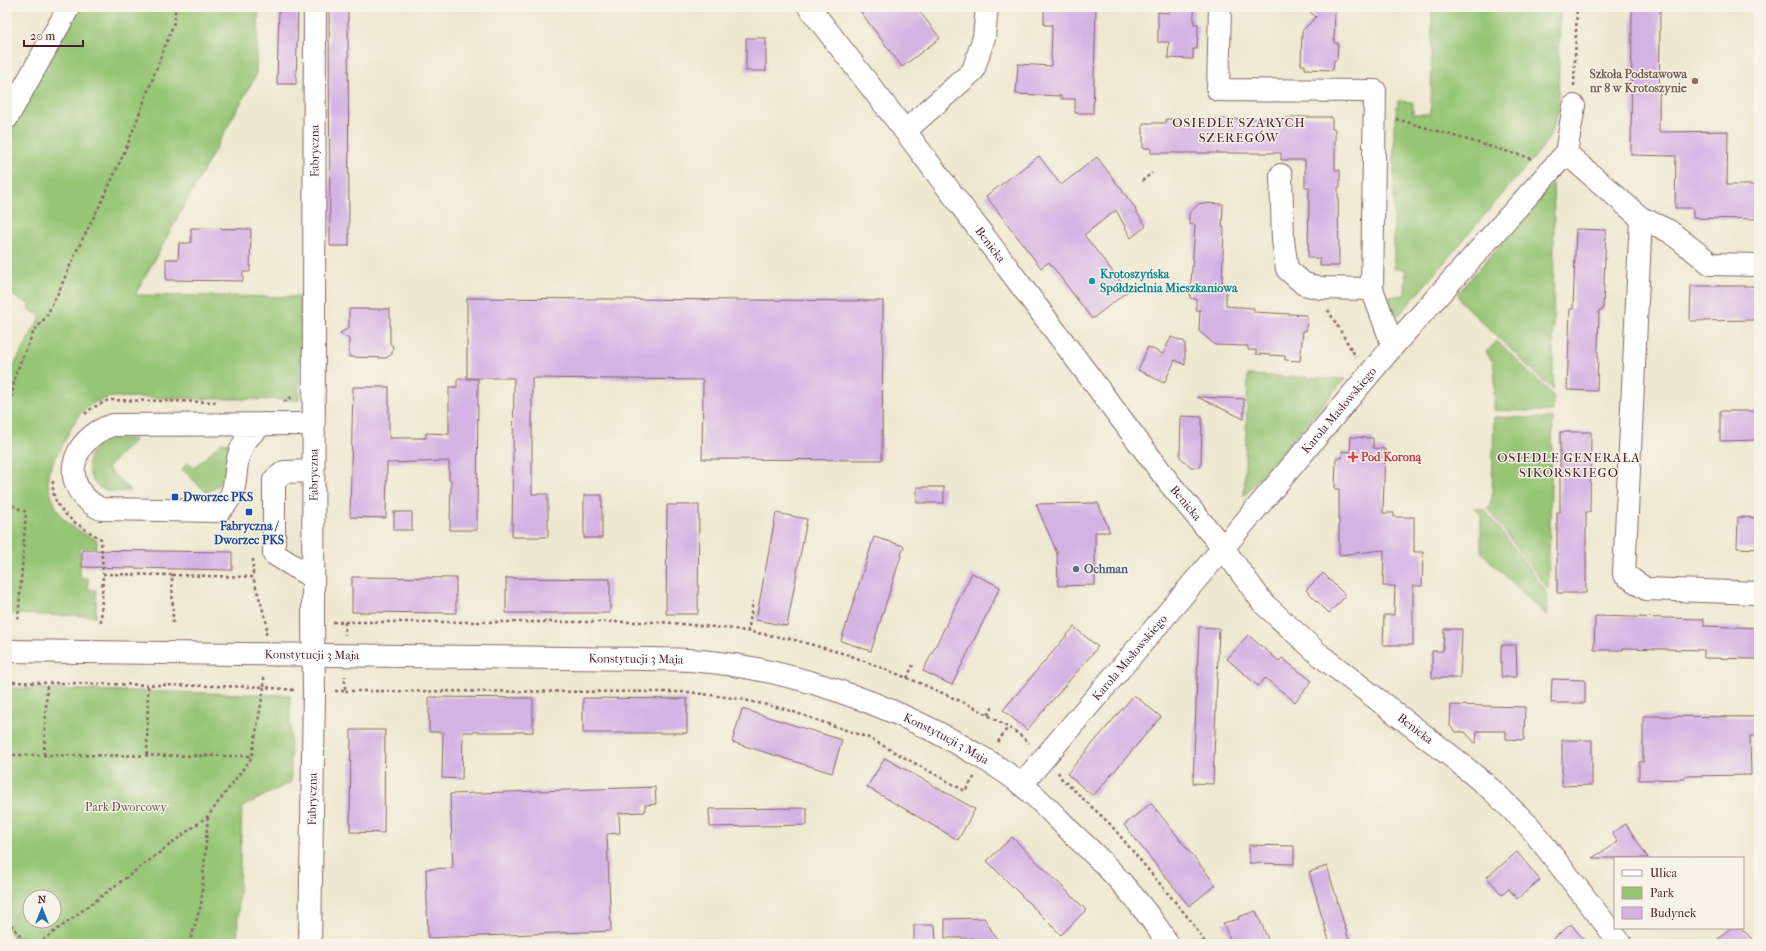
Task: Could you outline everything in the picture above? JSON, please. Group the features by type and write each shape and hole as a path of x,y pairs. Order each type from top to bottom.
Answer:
{"street":[{"path":"7,118 69,7"},
{"name":"Fabryczna","path":"310,944 314,692 313,424 315,7"},
{"name":"Benicka","path":"809,7 905,131 1170,484 1223,548 1264,604 1320,656 1456,760 1493,791 1530,827 1621,944"},
{"path":"905,131 973,71 984,37 987,7"},
{"path":"1220,7 1218,90 1375,91 1372,289 1393,346"},
{"path":"1574,106 1560,159 1641,218 1669,231 1711,264 1759,264"},
{"name":"Karola Masłowskiego","path":"1022,784 1393,346 1560,159"},
{"path":"1281,175 1283,240 1287,268 1304,284 1321,288 1372,289"},
{"path":"1641,218 1624,574 1646,589 1759,593"},
{"path":"263,424 253,432 241,448 234,489 228,503 219,511 102,509 90,503 82,495 74,478 74,467 82,445 100,429 113,425 263,424 313,424"},
{"path":"313,471 284,472 274,480 274,554 313,578"},
{"name":"Konstytucji 3 Maja","path":"7,651 345,656 642,658 702,661 763,670 809,681 882,708 937,732 986,760 1022,784 1103,861 1168,944"}],"path":[{"path":"7,402 12,395 15,375 34,331 46,317 127,146 175,20 175,7"},
{"path":"1574,106 1577,7"},
{"path":"1374,113 1560,159"},
{"path":"1142,181 1152,173"},
{"path":"1324,303 1357,357"},
{"path":"7,503 26,512 18,621"},
{"path":"101,622 103,574 253,577 267,624"},
{"path":"172,575 172,623"},
{"path":"748,632 753,601"},
{"path":"345,622 345,691"},
{"path":"907,678 913,665"},
{"path":"7,682 264,687 314,692 688,692 740,699 785,709 869,738 965,790 1008,728"},
{"path":"44,755 47,683"},
{"path":"147,755 148,685"},
{"path":"38,944 208,816 252,756 264,687"},
{"path":"988,715 994,705"},
{"path":"7,755 252,756"},
{"path":"189,944 200,904 208,816"},
{"path":"7,920 27,944"}],"green space":[{"path":"79,7 259,7 256,75 135,295 300,297 299,400 112,397 93,403 87,407 82,411 74,423 53,463 49,472 48,484 55,506 64,519 75,528 97,540 97,548 80,548 80,578 88,578 88,589 96,590 96,616 7,614 7,378 41,316 28,309 30,305 7,292 7,137"},
{"path":"1432,7 1560,7 1558,114 1549,138 1537,154 1399,315 1391,310 1386,299 1387,297 1405,295 1406,269 1394,269 1394,125 1398,101 1413,102 1413,114 1431,114"},
{"path":"1553,183 1553,390 1461,302 1458,293"},
{"path":"1497,341 1553,395 1553,412 1494,410 1495,376 1493,362 1486,352"},
{"path":"1248,375 1345,379 1244,496"},
{"path":"1494,417 1553,418 1548,589 1487,508 1490,505 1492,496"},
{"path":"115,439 136,439 107,468 131,491 113,491 103,489 97,485 90,474 88,467 89,461 95,448 103,442"},
{"path":"222,442 227,443 229,448 230,454 228,467 219,484 214,489 206,492 182,469 188,462 194,468"},
{"path":"1474,508 1485,510 1548,594 1547,616 1481,552 1481,515"},
{"name":"Park Dworcowy","path":"7,688 290,695 291,782 242,807 237,944 19,944 7,928"}],"building":[{"path":"279,7 298,7 296,84 277,84"},
{"path":"329,7 348,7 349,246 330,246"},
{"path":"857,7 916,7 940,38 902,67"},
{"path":"1044,7 1096,8 1093,113 1075,113 1075,99 1061,99 1061,96 1016,94 1018,64 1051,66 1052,25 1044,25"},
{"path":"1169,7 1194,7 1194,24 1198,24 1198,31 1197,49 1193,49 1193,59 1168,58 1169,42 1158,42 1158,12 1169,13"},
{"path":"1304,7 1335,7 1334,43 1338,43 1337,60 1334,60 1333,70 1305,69 1305,65 1301,65 1302,31 1316,17"},
{"path":"1632,7 1660,7 1659,132 1728,131 1727,183 1728,185 1759,185 1759,219 1693,218 1693,208 1675,208 1676,156 1631,155"},
{"path":"746,38 766,38 766,71 746,71"},
{"path":"1291,117 1332,117 1332,129 1335,129 1335,170 1340,170 1340,187 1338,187 1339,266 1320,266 1320,258 1308,258 1309,187 1305,187 1305,160 1281,160 1281,153 1151,153 1151,148 1143,148 1143,123 1166,123 1166,119 1265,119"},
{"path":"1039,156 1061,185 1097,157 1136,209 1135,210 1146,226 1131,238 1116,210 1084,235 1128,291 1092,319 1049,262 1041,268 986,196"},
{"path":"1200,203 1223,204 1222,227 1224,227 1222,283 1226,283 1226,306 1254,308 1254,312 1307,315 1306,331 1303,331 1300,361 1285,360 1285,356 1256,354 1256,350 1248,350 1248,346 1215,345 1199,331 1200,310 1196,310 1196,299 1190,298 1195,225 1189,224 1189,213"},
{"path":"191,228 251,229 250,272 243,272 243,281 166,280 166,259 178,259 179,243 191,243"},
{"path":"1576,229 1606,230 1603,310 1599,310 1597,391 1567,390 1570,309 1573,309"},
{"path":"1691,286 1759,286 1759,320 1690,321"},
{"path":"467,298 883,301 882,460 702,459 703,380 532,378 532,494 548,494 548,537 512,537 514,378 467,378"},
{"path":"349,309 390,309 390,344 393,346 392,354 386,358 349,357 349,339 340,333 349,328"},
{"path":"1171,337 1185,342 1185,365 1175,360 1164,383 1138,370 1148,347 1163,354"},
{"path":"457,379 478,379 477,530 450,530 451,480 449,480 449,461 387,463 386,518 350,517 353,387 389,387 389,438 426,438 426,433 449,434 449,387 457,387"},
{"path":"1197,397 1244,399 1244,419"},
{"path":"1720,411 1759,411 1759,440 1720,441"},
{"path":"1181,416 1202,417 1201,467 1191,467 1180,457"},
{"path":"1560,432 1591,432 1590,512 1586,512 1586,593 1557,593 1557,512 1560,512"},
{"path":"1351,437 1373,438 1373,448 1385,449 1383,513 1394,513 1394,517 1414,517 1414,552 1423,552 1422,586 1413,586 1413,645 1383,645 1384,615 1394,615 1395,586 1383,586 1384,550 1339,555 1339,489 1335,489 1336,458 1342,458 1342,451 1350,452"},
{"path":"917,487 944,487 944,503 917,503"},
{"path":"584,495 602,495 602,538 584,538"},
{"path":"1098,503 1110,532 1095,532 1095,585 1058,586 1057,553 1036,504"},
{"path":"667,505 699,505 698,614 666,614"},
{"path":"394,512 412,512 412,530 394,530"},
{"path":"776,513 807,519 787,626 756,620"},
{"path":"1738,517 1759,518 1759,549 1737,548"},
{"path":"874,537 904,546 871,651 841,641"},
{"path":"82,550 232,552 232,570 82,567"},
{"path":"972,573 1000,587 952,685 923,671"},
{"path":"1323,573 1346,596 1329,613 1306,590"},
{"path":"352,577 456,578 456,613 352,612"},
{"path":"506,578 610,579 610,613 506,613"},
{"path":"1595,616 1704,619 1704,626 1759,628 1759,659 1704,658 1704,650 1623,648 1623,650 1594,650"},
{"path":"1074,627 1098,647 1027,730 1003,710"},
{"path":"1199,627 1219,628 1213,784 1193,783"},
{"path":"1444,629 1462,629 1460,678 1432,678 1432,651 1443,651"},
{"path":"1248,635 1279,661 1282,658 1312,681 1295,702 1265,678 1258,686 1227,659"},
{"path":"1501,645 1516,645 1517,677 1501,677"},
{"path":"1552,679 1585,680 1585,703 1551,703"},
{"path":"1134,695 1161,717 1093,796 1067,774"},
{"path":"429,697 533,698 533,732 463,732 462,779 442,778 443,732 429,732"},
{"path":"583,698 687,699 687,733 583,733"},
{"path":"1451,705 1525,707 1524,740 1506,739 1506,731 1477,731 1476,744 1465,732 1456,732 1450,726"},
{"path":"742,709 842,740 832,773 732,742"},
{"path":"1643,716 1759,717 1759,736 1750,736 1751,775 1685,776 1685,779 1639,780 1639,762 1643,762"},
{"path":"351,730 385,730 384,833 350,832"},
{"path":"1562,740 1592,740 1592,785 1562,786"},
{"path":"885,758 975,809 958,840 867,787"},
{"path":"655,787 656,804 645,805 645,812 619,813 620,833 607,834 611,931 428,938 426,869 453,868 450,794"},
{"path":"1151,803 1216,885 1189,906 1124,825"},
{"path":"807,808 807,825 710,827 709,809"},
{"path":"1626,824 1647,857 1592,858 1618,842 1612,833"},
{"path":"1012,837 1086,910 1061,935 987,861"},
{"path":"1249,845 1294,846 1294,864 1249,863"},
{"path":"1517,852 1540,880 1517,899 1509,889 1502,895 1487,877"},
{"path":"1327,866 1350,944 1330,944 1309,872"},
{"path":"1256,911 1270,944 1232,944 1223,923 1239,919 1238,917"},
{"path":"984,918 1000,944 976,944 973,938 945,938 945,919"},
{"path":"1571,924 1587,944 1547,944"},
{"path":"914,925 935,925 936,943 914,944"},
{"path":"1729,929 1742,929 1757,944 1713,944"}],"place":[{"name":"Szkoła Podstawowa nr 8 w Krotoszynie","path":"1695,81"},
{"name":"Krotoszyńska Spółdzielnia Mieszkaniowa","path":"1092,281"},
{"name":"Pod Koroną","path":"1353,457"},
{"name":"Dworzec PKS","path":"175,497"},
{"name":"Fabryczna / Dworzec PKS","path":"249,512"},
{"name":"Ochman","path":"1076,569"}],"district":[{"name":"OSIEDLE SZARYCH SZEREGÓW","path":"1239,130"},
{"name":"OSIEDLE GENERAŁA SIKORSKIEGO","path":"1569,464"}]}
